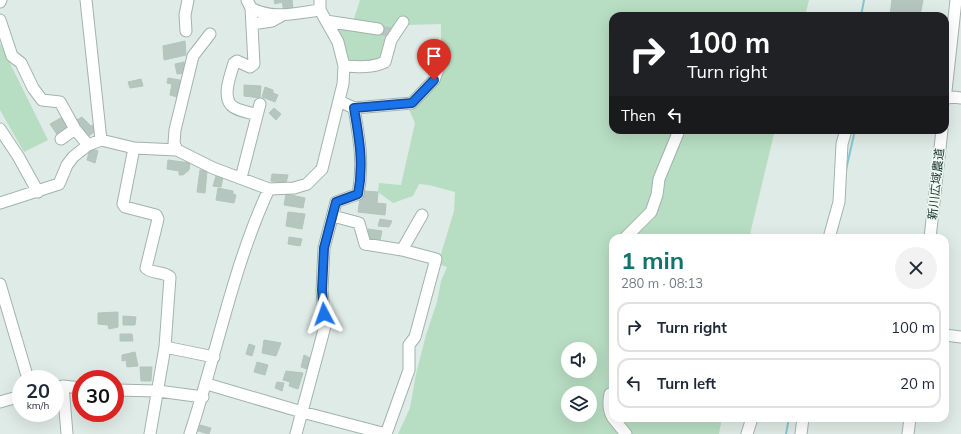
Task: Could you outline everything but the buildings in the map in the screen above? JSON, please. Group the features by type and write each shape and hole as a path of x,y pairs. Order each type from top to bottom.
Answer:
{"street":[{"path":"86,0 101,140"},
{"path":"186,31 185,15 188,0"},
{"path":"949,61 956,0"},
{"path":"249,4 266,14 282,15"},
{"path":"241,178 259,110 236,108 230,105 227,95 234,63 237,61 250,66 254,64 252,24 249,4"},
{"path":"0,203 60,184 67,165 73,157 88,145 101,140 134,148 177,150 213,168 269,189 294,188 307,184 322,169 343,84 344,66 338,42 326,21 320,5 282,15 272,21 252,24"},
{"path":"0,20 12,56 21,63 33,88 42,100 60,102 75,129 88,145"},
{"path":"326,21 378,29"},
{"path":"344,66 367,67 385,62 391,40 404,22"},
{"path":"177,150 174,144 175,130 193,56 210,34"},
{"path":"338,101 354,108 412,103 434,80 444,53"},
{"path":"949,96 961,98"},
{"path":"296,434 325,326 322,290 324,248 336,202 358,194 361,179 361,153 354,108"},
{"path":"0,129 18,156 38,192"},
{"path":"61,139 75,129"},
{"path":"629,234 651,212 657,195 659,179 678,134"},
{"path":"830,234 839,202 842,144 845,134"},
{"name":"新川広域農道","path":"930,234 942,134"},
{"path":"134,148 123,204 125,207 156,215 158,218 146,268 148,271 168,275 170,277 165,347 150,434"},
{"path":"190,434 207,384 254,220 269,189"},
{"path":"402,250 422,215"},
{"path":"207,384 302,412 386,434 409,370 410,345 415,337 436,259 402,250 366,244 359,223 333,216"},
{"path":"0,284 25,370"},
{"path":"949,336 961,337"},
{"path":"165,347 214,357"},
{"path":"124,390 158,391 203,397"},
{"path":"0,402 12,399"},
{"path":"64,416 67,434"},
{"path":"616,422 626,434"},
{"path":"748,434 751,422"},
{"path":"801,434 802,422"},
{"path":"908,434 910,422"}],"green space":[{"path":"360,0 809,0 806,12 609,12 609,134 774,134 750,234 609,234 609,422 721,422 719,434 398,434 410,408 416,374 426,335 437,302 441,281 447,267 438,264 454,211 455,192 419,184 413,196 393,203 378,192 379,183 401,185 415,123 407,105 427,80 441,50 441,24 406,25 379,60 365,65 349,62 337,28 353,22"},
{"path":"0,43 48,140 24,152 0,110"}],"waterway":[{"path":"862,12 864,0"},
{"path":"846,170 854,134"},
{"path":"786,434 788,422"}],"route":[{"path":"324,314 322,290 324,248 336,202 358,194 361,179 361,153 354,108 412,103 434,80"}]}
